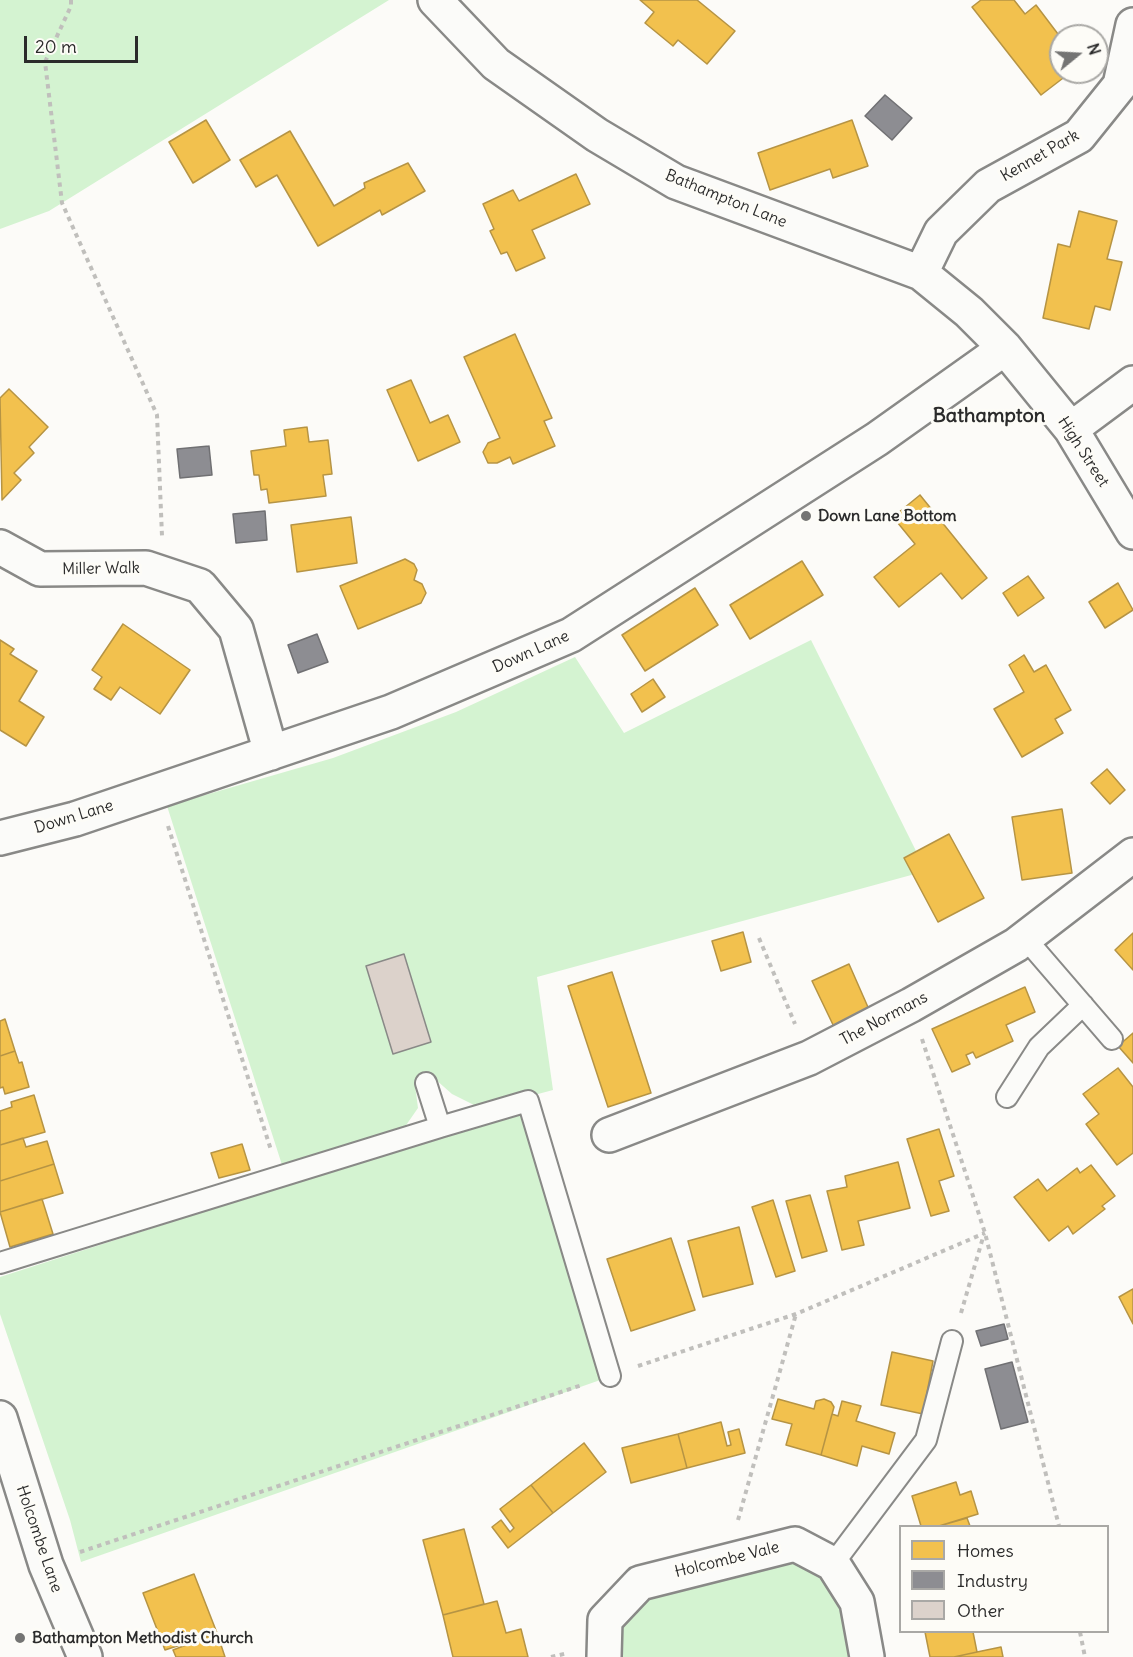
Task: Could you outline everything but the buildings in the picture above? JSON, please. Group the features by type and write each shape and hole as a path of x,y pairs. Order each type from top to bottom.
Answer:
{"street":[{"name":"Bathampton Lane","path":"435,0 496,64 597,135 676,182 921,273 969,312 1005,348"},
{"name":"Kennet Park","path":"921,273 941,232 988,186 1079,136 1120,85 1133,25"},
{"name":"High Street","path":"1005,348 1071,429 1133,532"},
{"name":"Down Lane","path":"0,838 75,819 391,712 571,635 877,439 1005,348"},
{"path":"1071,429 1133,383"},
{"name":"Miller Walk","path":"0,547 40,569 146,568 200,586 236,629 271,753"},
{"name":"The Normans","path":"609,1135 809,1058 911,1005 1025,938 1133,855"},
{"name":"Holcombe Lane","path":"0,1418 46,1565 85,1657"},
{"name":"Holcombe Vale","path":"604,1657 605,1620 640,1583 728,1559 795,1544 833,1564"},
{"path":"833,1564 856,1602 867,1657"}],"lane":[{"path":"1025,938 1112,1039"},
{"path":"1007,1097 1040,1047 1083,1005"},
{"path":"426,1083 440,1127"},
{"path":"0,1263 528,1101 610,1376"},
{"path":"833,1564 926,1440 952,1341"}],"path":[{"path":"71,0 71,6 45,62 63,203 157,415 163,572"},
{"path":"169,828 279,1176"},
{"path":"759,938 809,1058"},
{"path":"911,1005 985,1233 1058,1525"},
{"path":"46,1565 796,1314 985,1233"},
{"path":"952,1341 985,1233"},
{"path":"728,1559 796,1314"},
{"path":"1080,1633 1085,1657"}],"green space":[{"path":"0,0 389,0 49,211 0,229"},
{"path":"811,640 926,871 537,977 553,1090 482,1109 452,1094 435,1079 415,1085 418,1108 402,1131 282,1165 167,806 333,758 456,712 575,657 624,733"},
{"path":"529,1107 606,1378 81,1562 70,1520 0,1314 0,1277"},
{"path":"793,1562 824,1572 841,1608 851,1657 620,1657 620,1627 648,1597"}],"place":[{"name":"Down Lane Bottom","path":"806,516"},
{"name":"Bathampton Methodist Church","path":"20,1638"}],"district":[{"name":"Bathampton","path":"989,416"}]}
